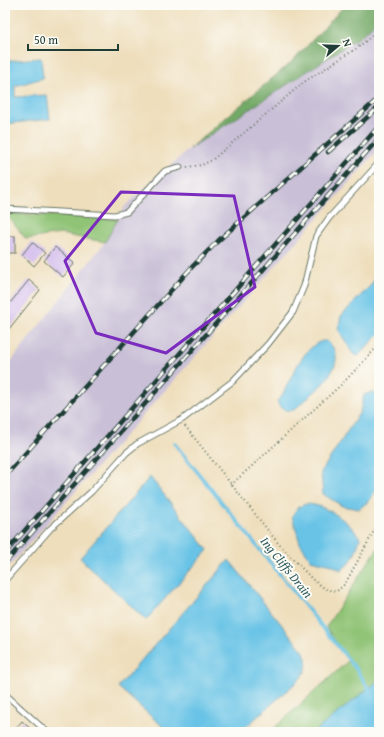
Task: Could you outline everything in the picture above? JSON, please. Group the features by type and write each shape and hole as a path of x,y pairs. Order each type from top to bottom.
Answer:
{"lane":[{"path":"5,580 50,529 91,492 126,453 137,444 180,420 233,381 268,344 294,312 304,286 316,236 329,218 379,163"},
{"path":"5,208 115,215 127,212 165,171 180,167"},
{"path":"5,694 48,732"}],"path":[{"path":"180,167 202,165 212,160 304,82 357,48 379,30"},
{"path":"231,485 343,383 379,345"},
{"path":"180,420 278,543 313,580 327,590 337,591 345,584 379,522"}],"highlighted area":[{"path":"121,192 234,196 255,287 166,353 96,333 65,261"}],"shaded area":[{"path":"379,20 379,149 5,571 5,369 105,242 125,206 189,149 361,36"}],"green space":[{"path":"345,5 379,5 379,20 361,36 189,149 295,59"},
{"path":"5,213 118,219 105,242 60,234 26,239"},
{"path":"379,546 379,680 314,732 270,732 348,661 326,627"}],"water":[{"path":"41,58 43,78 15,86 15,97 47,95 50,119 5,124 5,61"},
{"path":"379,273 379,334 358,356 353,354 338,329 341,316 371,285"},
{"path":"322,341 327,341 334,350 336,359 333,369 319,387 294,410 288,411 280,407 277,401 301,360 310,348"},
{"path":"372,392 379,395 379,484 370,500 359,509 342,506 323,494 321,472 360,412 364,395"},
{"path":"150,477 208,550 146,620 80,558"},
{"path":"306,504 321,507 344,520 360,538 354,556 341,570 332,565 311,560 300,543 292,516 298,507"},
{"path":"229,560 304,652 307,663 306,670 299,680 240,732 169,732 118,687"},
{"path":"379,680 379,732 314,732"}],"building":[{"path":"5,236 15,236 15,253 5,253"},
{"path":"32,242 45,253 34,266 22,255"},
{"path":"55,247 75,263 63,277 44,261"},
{"path":"29,280 40,290 5,334 5,309"},
{"path":"22,721 34,732 12,732"}],"waterway":[{"name":"Ing Cliffs Drain","path":"174,443 356,669 370,691"}],"railway":[{"path":"5,476 192,267 220,239 379,98"},
{"path":"328,152 379,107"},
{"path":"5,553 379,126"},
{"path":"5,563 379,138"}]}
